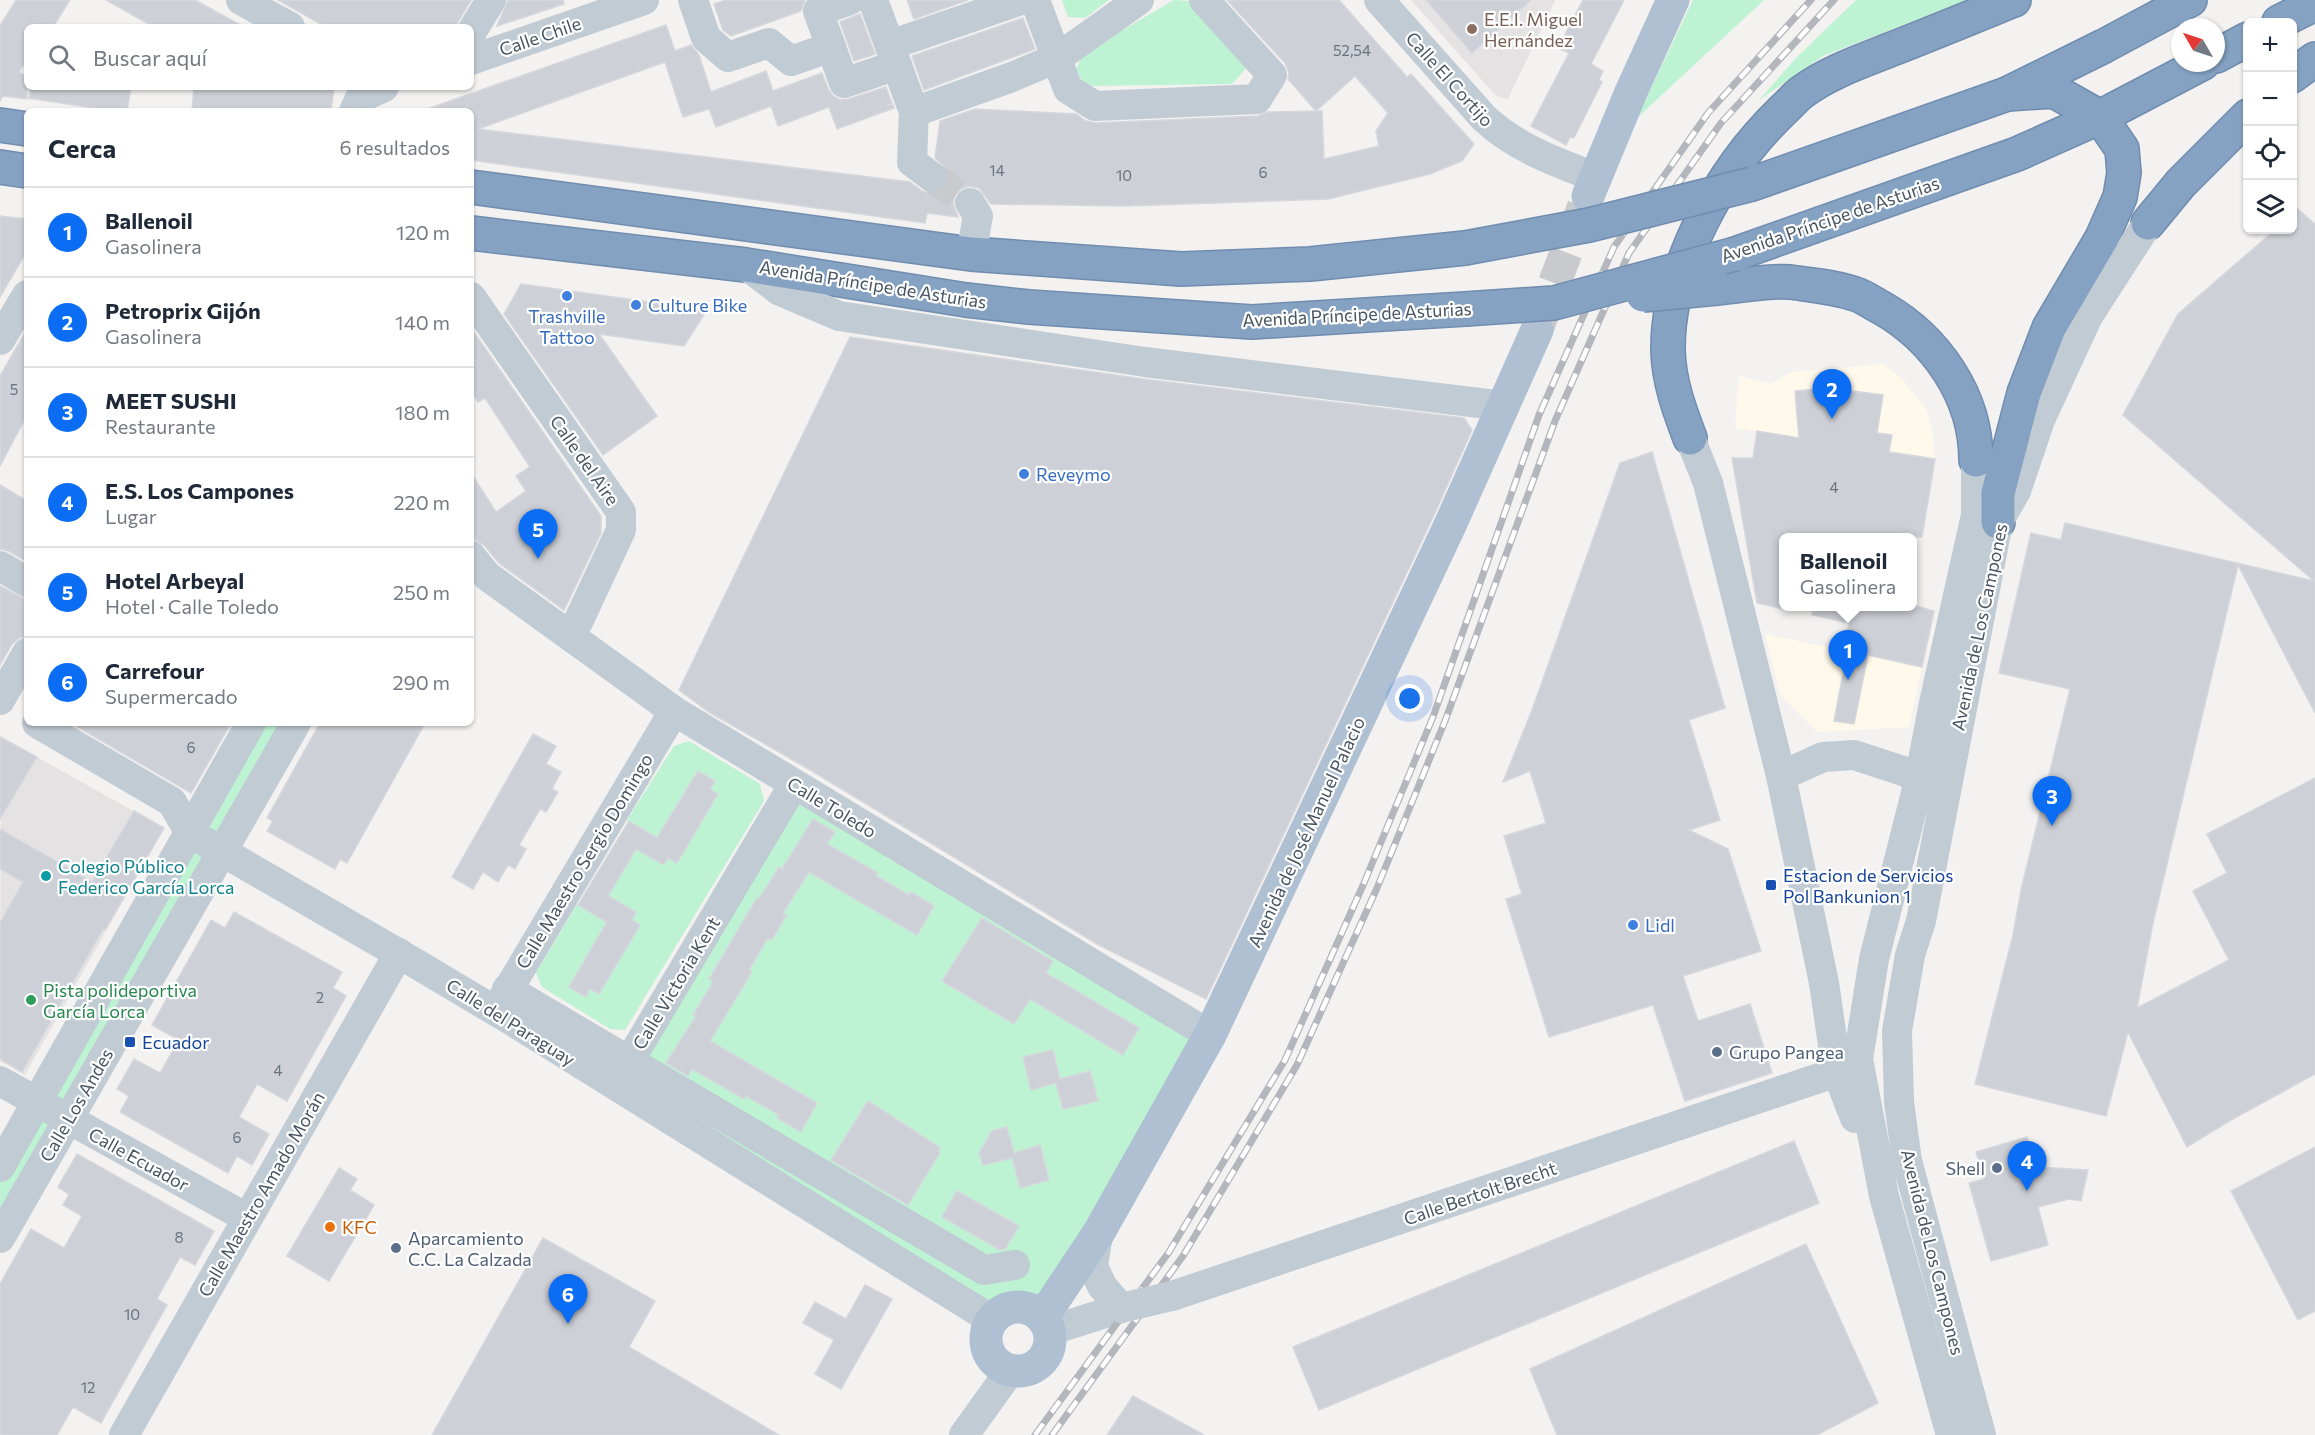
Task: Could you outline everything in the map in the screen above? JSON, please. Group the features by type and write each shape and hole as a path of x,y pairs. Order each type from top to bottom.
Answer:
{"highway":[{"path":"1690,438 1672,390 1668,351 1670,319 1686,255 1716,196 1742,156 1766,127 1802,92 1833,74 2014,0"},
{"path":"474,187 971,254 1181,269 1310,264 1465,248 1589,225 1752,184 2007,94 2190,0"},
{"path":"2287,18 2315,4"},
{"path":"2225,51 2243,41"},
{"path":"2297,72 2315,59"},
{"name":"Avenida Príncipe de Asturias","path":"474,233 746,265 1029,307 1252,322 1554,303 1735,254 2017,154 2100,117 2186,72"},
{"path":"1998,522 1998,492 2024,393 2049,328 2102,238 2120,197 2124,173 2122,150 2100,117 2054,91 2007,94"},
{"path":"2148,223 2181,183 2243,120"},
{"path":"0,125 24,129"},
{"path":"0,166 24,170"},
{"path":"1554,303 1788,282 1858,295 1914,329 1937,353 1963,399 1976,440 1976,460"}],"main road":[{"path":"1591,186 1668,9"},
{"name":"Avenida de José Manuel Palacio","path":"1046,1324 1210,1035 1451,523 1537,330"},
{"path":"1019,1306 1035,1311 1046,1324 1049,1347 1041,1362 1026,1370 1010,1371 996,1363 987,1350 985,1334 992,1320 1003,1309 1019,1306"}],"street":[{"path":"242,0 285,24"},
{"path":"474,28 490,0"},
{"path":"693,0 706,38 728,57 769,43 790,61 831,47"},
{"path":"850,0 818,11 843,83 893,55 1021,0"},
{"path":"873,0 914,112 922,169"},
{"path":"1035,0 1068,89 1095,106 1257,99 1272,75 1203,0"},
{"path":"914,112 1012,77 1057,58 1139,0"},
{"name":"Calle El Cortijo","path":"1379,0 1484,118 1502,135 1591,186"},
{"name":"Calle Chile","path":"474,59 631,2"},
{"path":"355,108 360,98 378,90"},
{"path":"382,108 384,90"},
{"path":"970,203 978,216 971,254"},
{"name":"Avenida de Los Campones","path":"1981,1435 1907,1161 1899,1102 1897,1031 1910,955 1921,921 1998,522 2016,491 2040,420 2088,316 2148,223"},
{"path":"746,265 780,291 839,316 1146,363 1504,406"},
{"path":"0,340 24,300"},
{"name":"Calle del Aire","path":"474,301 621,512 621,530 571,637"},
{"name":"Avenida de Los Campones","path":"1690,438 1708,483 1781,776 1824,983 1951,1435"},
{"name":"Avenida de Los Campones","path":"1848,1065 1920,781 1934,703 1976,515 1976,460"},
{"name":"Calle Toledo","path":"474,560 487,576 674,711 1210,1035"},
{"path":"0,566 24,580"},
{"path":"24,658 0,701 24,715"},
{"name":"Calle Maestro Sergio Domingo","path":"501,1000 674,711"},
{"path":"42,726 172,802 190,833"},
{"name":"Calle Los Andes","path":"0,1167 249,726"},
{"name":"Calle Los Andes","path":"0,1238 294,726"},
{"path":"1781,776 1824,757 1854,755 1906,772 1920,781"},
{"name":"Avenida de Los Campones","path":"1910,955 1905,919 1929,798 1920,781"},
{"name":"Calle Victoria Kent","path":"501,1000 630,1060 794,784"},
{"name":"Calle del Paraguay","path":"190,833 399,953 501,1000 992,1320"},
{"name":"Calle Maestro Amado Morán","path":"124,1435 399,953"},
{"path":"1848,1065 1897,1031"},
{"path":"630,1060 984,1270 1015,1265"},
{"name":"Calle Bertolt Brecht","path":"1046,1324 1172,1296 1848,1065"},
{"name":"Calle Ecuador","path":"0,1081 247,1218"},
{"path":"1098,1234 1093,1266 1102,1286 1121,1308"},
{"path":"963,1435 1010,1371"}],"shaded area":[{"path":"1411,0 1555,0 1508,99 1496,96"},
{"path":"1883,364 1900,377 1926,409 1932,429 1935,459 1735,428 1739,376 1771,384 1791,372"},
{"path":"1765,634 1922,667 1909,727 1818,732 1780,694"},
{"path":"1,737 164,828 25,1075 0,1061"}],"green space":[{"path":"1062,0 1109,0 1085,18 1068,17"},
{"path":"1174,0 1190,1 1248,66 1232,84 1092,86 1083,81 1076,70 1083,53"},
{"path":"1693,0 1764,0 1637,118"},
{"path":"1856,0 1967,0 1823,56 1759,100 1797,57"},
{"path":"249,726 294,726 0,1238 0,1167"},
{"path":"689,741 760,784 764,801 625,1030 610,1029 542,987 536,973 577,904 596,915 647,832 627,820 674,746"},
{"path":"794,784 1210,1035 1035,1311 1016,1306 998,1313 934,1282 507,989 630,1059"}],"building":[{"path":"16,0 70,0 55,24 24,24 24,64 19,72 24,75 24,90 27,90 27,99 3,96 0,101 0,26"},
{"path":"106,0 195,0 239,24 149,24"},
{"path":"278,0 471,0 457,24 321,24"},
{"path":"508,0 563,0 564,4 497,26"},
{"path":"726,0 805,0 801,11 731,36 723,30 714,4"},
{"path":"907,0 968,0 914,19"},
{"path":"1227,0 1339,0 1407,77 1411,74 1474,144 1462,161 1430,174 1328,199 1126,206 991,204 979,188 969,186 961,189 955,195 953,204 958,217 927,213 925,223 474,160 474,108 430,108 666,25 675,51 691,45 699,55 711,92 766,71 773,91 822,73 828,89 840,100 886,87 892,103 887,105 893,105 894,108 837,129 829,107 778,126 771,106 716,127 709,109 683,117 665,62 478,129 910,182 922,191 931,194 939,193 946,187 949,180 948,170 935,158 940,121 975,109 1076,114 1086,121 1096,123 1258,116 1267,112 1316,111 1288,79 1289,73 1285,63","holes":["1355,76 1388,113 1376,131 1379,146 1324,159 1322,111 1316,111"]},
{"name":"E.E.I. Miguel Hernández","path":"1426,0 1531,0 1472,53"},
{"path":"1583,0 1624,0 1591,64 1603,71 1599,80 1602,82 1574,138 1570,137 1566,145 1531,126 1569,53 1558,48"},
{"path":"860,14 875,54 854,61 840,22"},
{"path":"1023,18 1035,49 924,90 912,56"},
{"path":"30,90 130,90 128,108 94,108 29,98"},
{"path":"194,90 334,90 331,108 192,108"},
{"path":"2297,208 2315,224 2315,713 2238,565 2153,923 2137,1008 2229,960 2193,891 2227,873 2207,834 2315,778 2315,1074 2187,1147 2128,1032 2106,1116 1975,1084 2013,935 2021,890 2070,689 1999,673 2031,533 2061,540 2065,523 2314,581 2123,415 2178,314 2270,234 2297,234"},
{"path":"0,216 24,219 24,256 0,297"},
{"path":"521,284 707,310 684,346 599,334 657,416 603,455 504,314"},
{"path":"474,332 601,516 601,533 564,610 499,563 484,545 474,539 474,478 496,512 526,491 516,476 530,467 485,398 478,402 474,395"},
{"path":"24,334 24,421 0,466 0,376"},
{"path":"850,337 1143,379 1464,418 1472,430 1206,999 1097,944 812,771 709,712 679,690"},
{"path":"1844,387 1844,390 1883,395 1877,433 1892,435 1889,452 1935,459 1922,537 1917,537 1917,533 1779,533 1779,608 1757,603 1732,458 1753,458 1757,431 1799,438 1795,391"},
{"path":"1652,452 1725,708 1689,720 1720,820 1689,830 1728,849 1761,951 1683,976 1698,1021 1750,1004 1772,1073 1685,1101 1653,1005 1549,1037 1506,899 1522,894 1504,836 1546,823 1530,771 1503,782 1532,710 1620,463"},
{"path":"0,485 24,499 24,560 9,551 0,549"},
{"path":"0,586 23,598 24,637 12,644 0,665"},
{"path":"1917,606 1934,611 1922,667 1868,655 1854,724 1834,721 1845,663 1840,662 1849,623 1812,615 1812,611 1917,611"},
{"path":"76,726 229,726 191,793"},
{"path":"318,726 423,726 347,863 340,859 335,869 267,831 273,821 267,818"},
{"path":"533,734 556,746 546,764 561,772 552,789 558,792 546,812 540,809 519,845 526,849 515,869 508,865 498,882 483,872 473,889 452,877"},
{"path":"0,737 37,757 0,819"},
{"path":"698,771 715,781 710,789 718,794 677,863 668,858 664,865 636,849 608,896 636,912 632,920 640,925 599,994 590,989 586,997 569,987 607,922 578,905 629,821 657,838"},
{"path":"134,811 164,828 105,930 103,929 22,1072 0,1059 0,923 23,882 0,869 0,829 92,882"},
{"path":"813,819 835,832 827,844 878,873 876,876 909,895 911,892 934,906 917,935 809,872 783,913 786,915 772,940 768,938 749,970 752,972 710,1041 817,1103 801,1132 777,1118 779,1115 746,1096 744,1099 692,1069 688,1076 666,1063 696,1016 693,1015 713,982 709,979 757,898 759,899 779,867 782,869"},
{"path":"234,912 342,972 333,988 346,996 287,1101 257,1084 239,1117 269,1134 252,1165 237,1156 228,1173 120,1112 129,1096 117,1089 134,1059 160,1073 179,1040 152,1025 211,920 225,928"},
{"path":"982,918 1053,961 1046,973 1139,1028 1123,1055 1030,999 1014,1024 942,981"},
{"path":"1053,1050 1060,1079 1090,1071 1098,1101 1063,1109 1056,1083 1031,1090 1023,1057"},
{"path":"868,1101 939,1147 939,1154 908,1205 831,1160"},
{"path":"1007,1127 1014,1153 1040,1145 1049,1180 1020,1188 1012,1158 983,1165 979,1153 992,1131"},
{"path":"2027,1137 2036,1167 2088,1170 2081,1201 2069,1199 2038,1207 2048,1245 1991,1261 1969,1183 1984,1179 1976,1152"},
{"path":"1794,1141 1819,1203 1319,1410 1293,1347"},
{"path":"2315,1147 2315,1311 2298,1320 2231,1191"},
{"path":"77,1154 214,1231 195,1265 180,1257 157,1299 167,1305 101,1423 73,1407 57,1435 0,1435 0,1284 31,1229 64,1248 82,1216 63,1205 69,1194 58,1187"},
{"path":"339,1168 357,1179 350,1190 374,1205 329,1281 287,1256"},
{"path":"957,1191 1019,1226 1005,1249 1000,1250 942,1217"},
{"path":"543,1238 655,1301 629,1347 779,1435 432,1435"},
{"path":"1806,1244 1878,1403 1817,1435 1557,1435 1530,1369"},
{"path":"865,1285 892,1299 841,1389 815,1374 834,1340 803,1323 815,1302 846,1319"},
{"path":"1133,1396 1204,1435 1107,1435"}],"tunnel":[{"path":"932,177 970,203"},
{"path":"1537,329 1585,203"}],"railway":[{"path":"1035,1435 1169,1252 1285,1060 1364,883 1433,717 1539,415 1614,247 1708,113 1811,0"},
{"path":"1052,1435 1183,1256 1297,1065 1377,888 1445,721 1555,421 1629,253 1721,123 1834,0"}],"place":[{"name":"E.E.I. Miguel Hernández","path":"1472,29"},
{"name":"Trashville Tattoo","path":"567,296"},
{"name":"Culture Bike","path":"636,305"},
{"name":"Petroprix Gijón","path":"1832,419"},
{"name":"Reveymo","path":"1024,474"},
{"name":"Hotel Arbeyal","path":"538,559"},
{"name":"Ballenoil","path":"1848,680"},
{"name":"MEET SUSHI","path":"2052,826"},
{"name":"Colegio Público Federico García Lorca","path":"46,876"},
{"name":"Estacion de Servicios Pol Bankunion 1","path":"1771,885"},
{"name":"Lidl","path":"1633,925"},
{"name":"Pista polideportiva García Lorca","path":"31,1000"},
{"name":"Ecuador","path":"130,1042"},
{"name":"Grupo Pangea","path":"1717,1052"},
{"name":"Shell","path":"1997,1168"},
{"name":"E.S. Los Campones","path":"2027,1191"},
{"name":"KFC","path":"330,1227"},
{"name":"Aparcamiento C.C. La Calzada","path":"396,1248"},
{"name":"Carrefour","path":"568,1324"}]}
